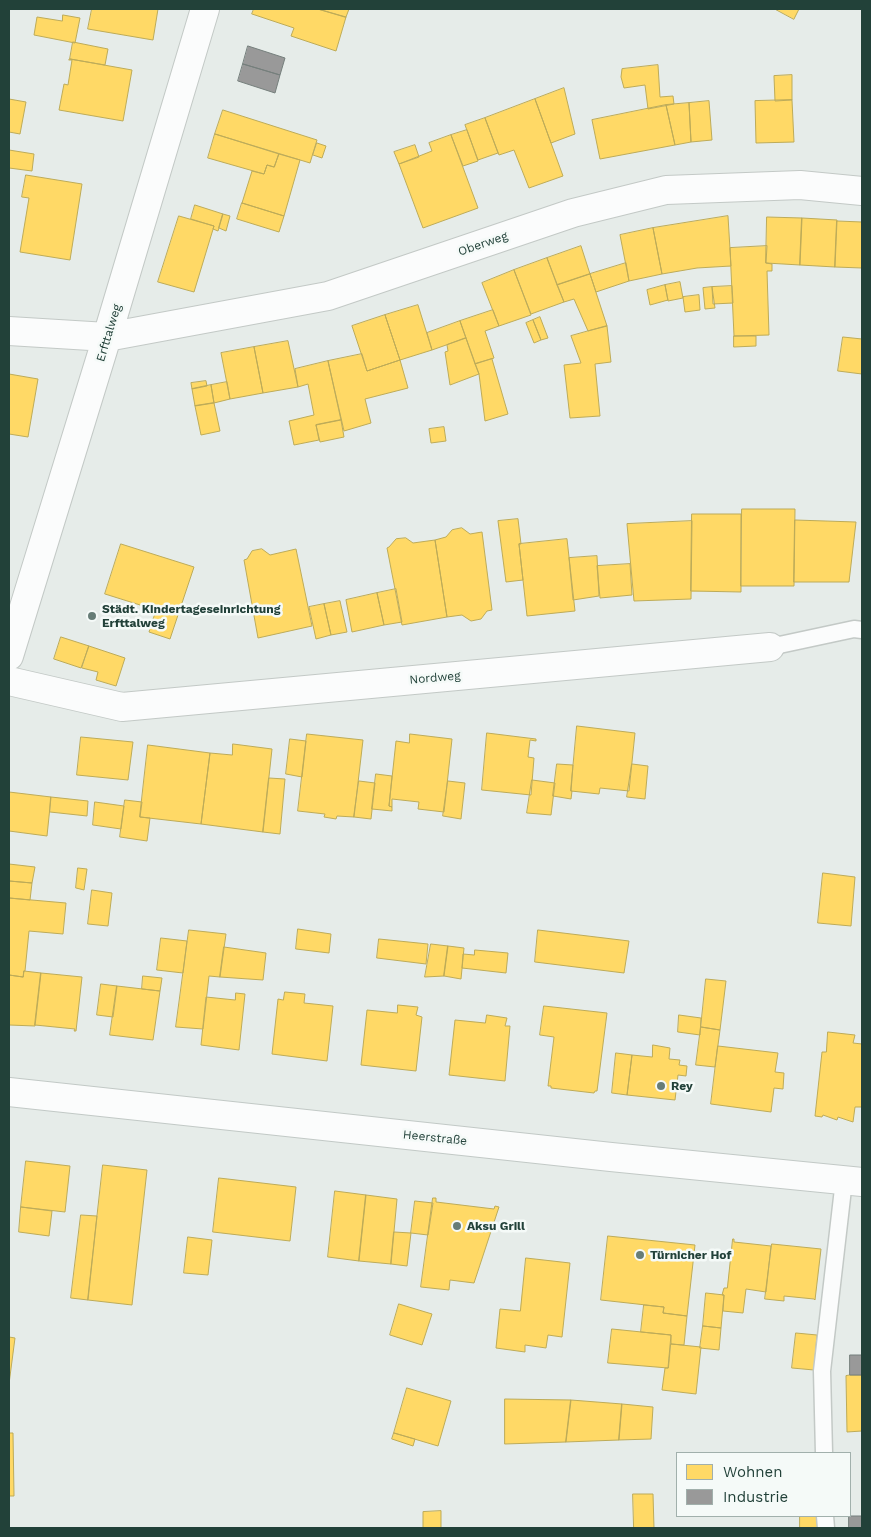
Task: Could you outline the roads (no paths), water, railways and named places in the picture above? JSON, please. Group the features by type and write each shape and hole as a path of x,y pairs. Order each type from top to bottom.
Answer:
{"street":[{"name":"Erfttalweg","path":"9,656 108,337 205,9"},
{"name":"Oberweg","path":"9,331 108,337 328,296 573,213 666,190 800,185 862,191"},
{"name":"Nordweg","path":"9,681 122,707 770,647"},
{"name":"Heerstraße","path":"9,1092 601,1156 853,1181"}],"lane":[{"name":"Nordweg","path":"770,647 854,629 862,630"},
{"path":"824,1452 822,1372 853,1181"}],"place":[{"name":"Städt. Kindertageseinrichtung Erfttalweg","path":"92,616"},
{"name":"Rey","path":"661,1086"},
{"name":"Aksu Grill","path":"457,1226"},
{"name":"Türnicher Hof","path":"640,1255"}]}
